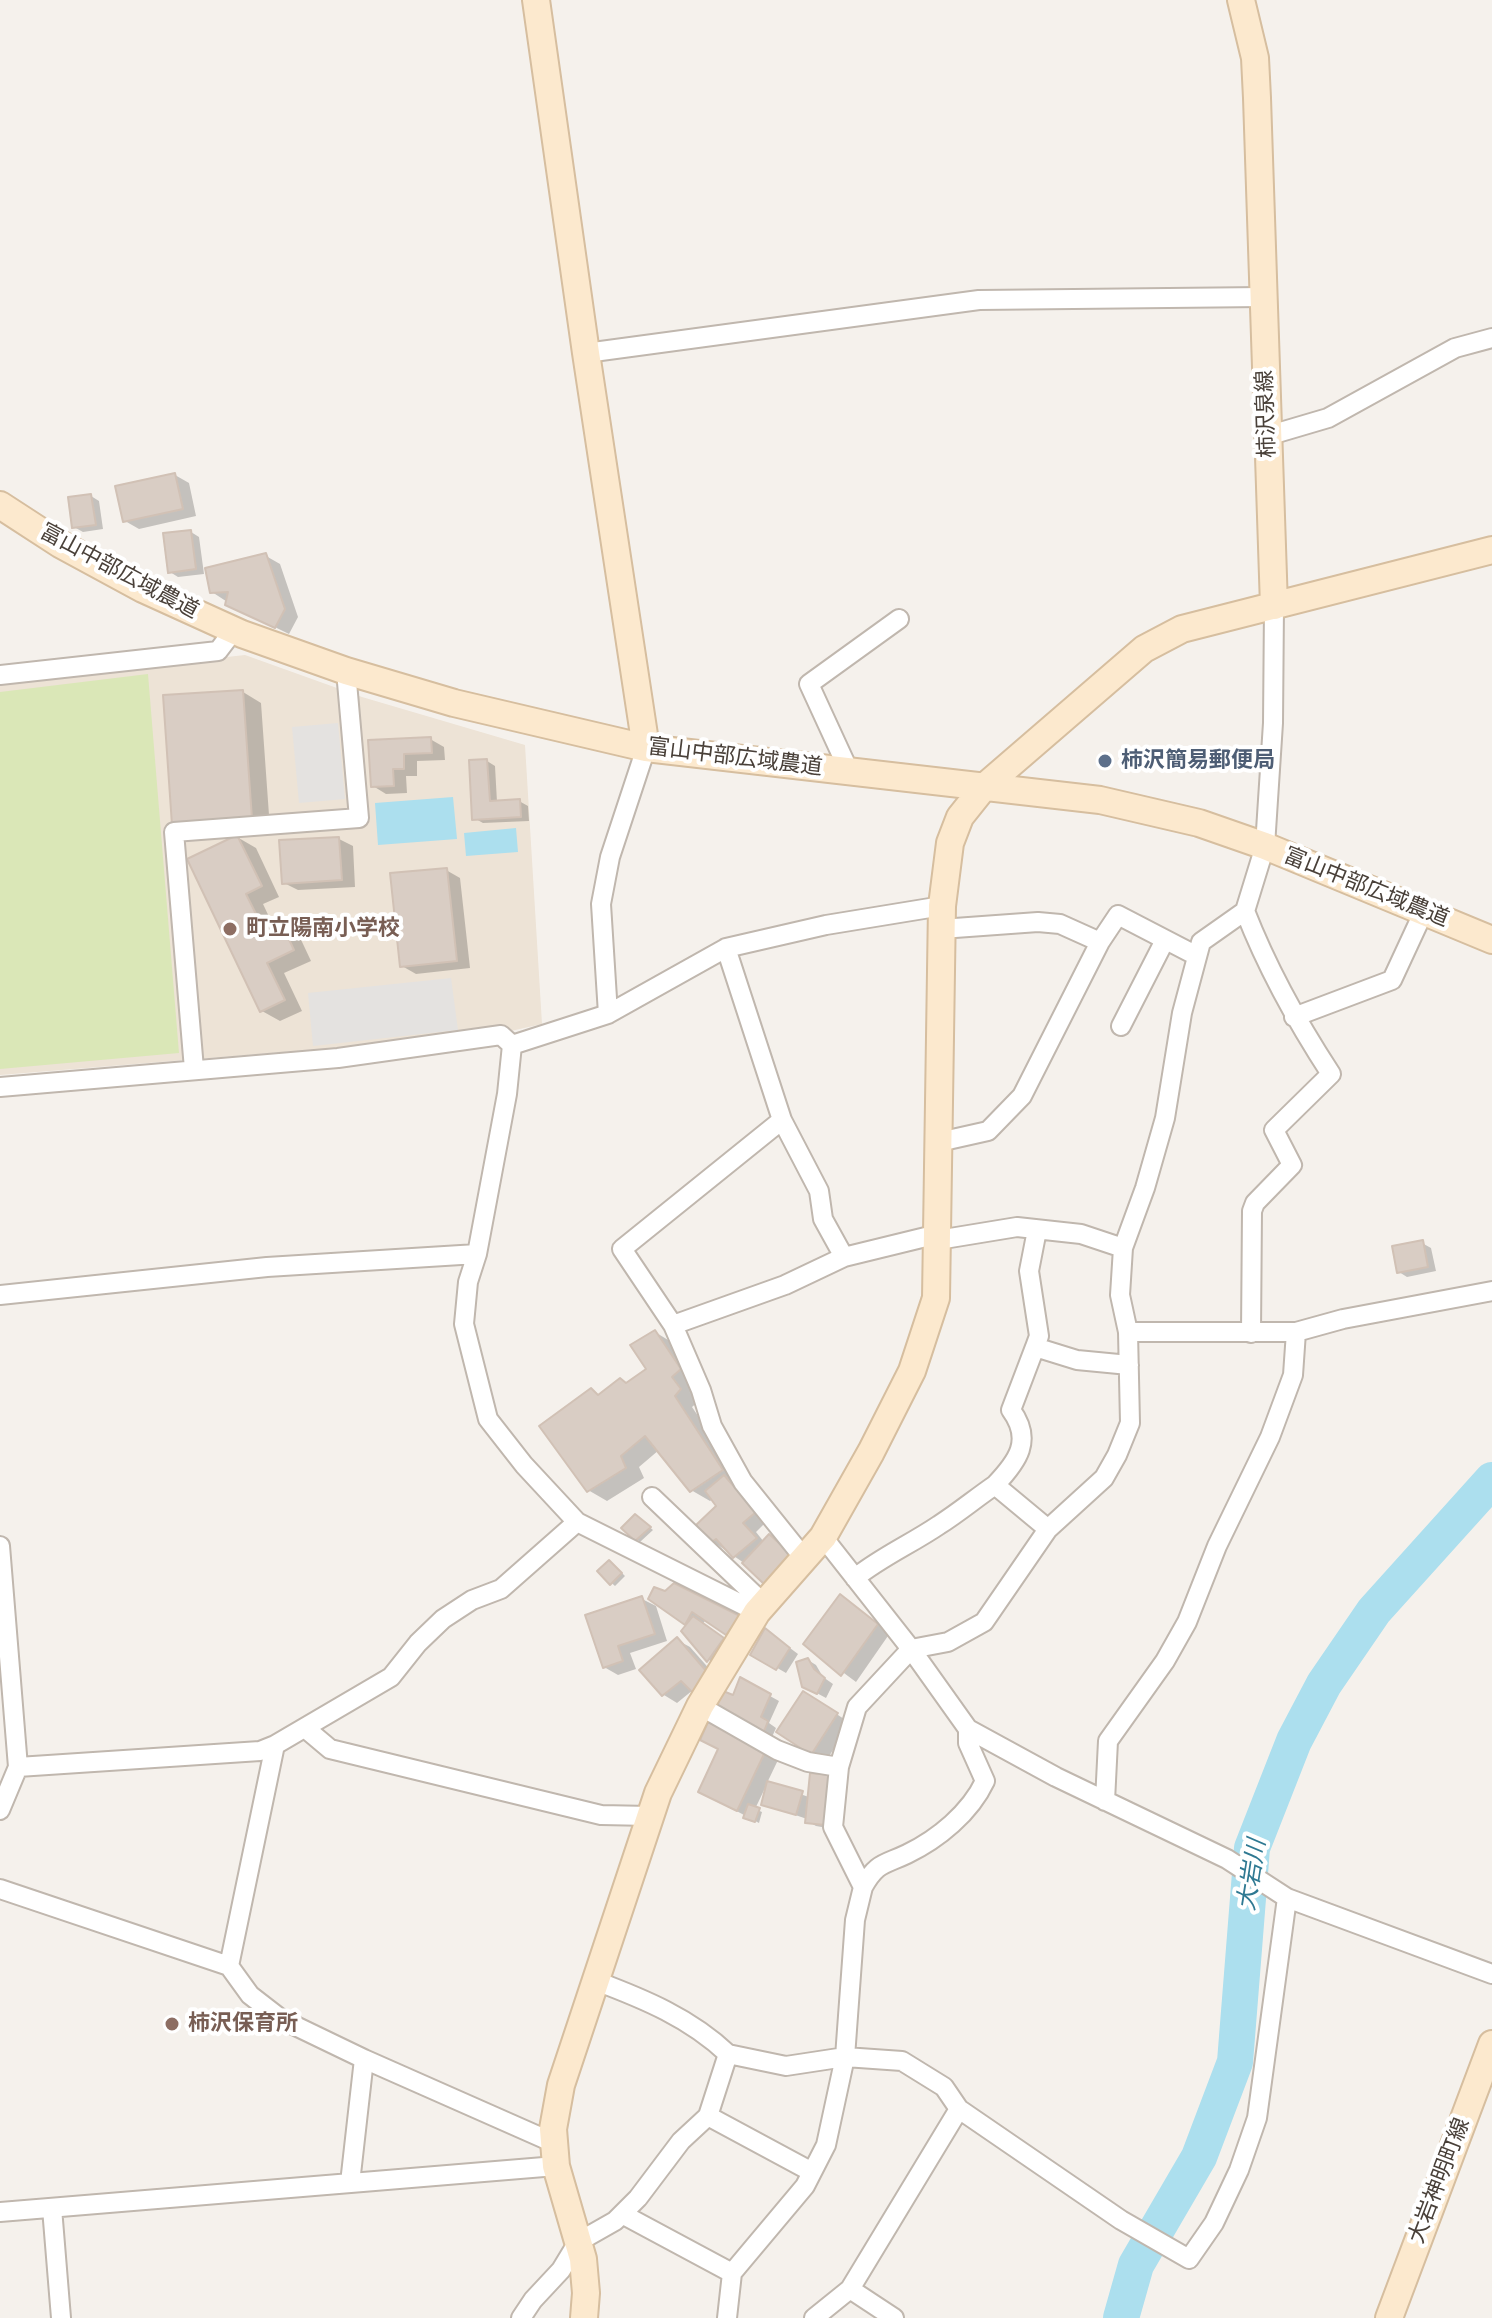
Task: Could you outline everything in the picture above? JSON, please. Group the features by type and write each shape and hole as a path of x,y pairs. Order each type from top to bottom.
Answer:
{"street":[{"path":"536,0 646,748 610,857 601,904 608,1014"},
{"name":"柿沢泉線","path":"1241,0 1255,58 1274,606"},
{"path":"586,353 979,300 1263,297"},
{"path":"1267,436 1328,418 1455,348 1492,338"},
{"name":"富山中部広域農道","path":"0,505 60,544 143,589 234,630 346,671 454,703 646,748 1100,800 1199,823 1265,846 1492,940"},
{"path":"584,2318 586,2293 583,2259 555,2154 553,2129 561,2085 650,1816 700,1706 761,1608 823,1537 871,1452 912,1371 936,1298 941,918 950,843 960,817 984,787 1144,649 1182,629 1492,550"},
{"path":"863,1887 833,1827 839,1767 857,1707 911,1649 948,1642 984,1622 1048,1529 1104,1478 1130,1423 1128,1332 1120,1295 1123,1248 1145,1188 1165,1118 1182,1013 1201,942 1245,911 1265,846 1273,723 1274,606"},
{"path":"849,771 809,684 899,619"},
{"path":"0,675 218,651 234,630"},
{"path":"194,1069 174,832 359,818 346,671"},
{"path":"1245,911 1258,945 1294,1017 1331,1074 1274,1130 1292,1165 1255,1203 1252,1211 1251,1333"},
{"path":"1294,1017 1392,980 1424,911"},
{"path":"939,1142 988,1131 1022,1096 1100,942 1118,915 1197,956"},
{"path":"512,1045 608,1014 726,948 826,925 941,918 1038,922 1060,924 1100,942"},
{"path":"1121,1026 1165,940"},
{"path":"726,948 782,1120 819,1191 823,1219 844,1257"},
{"path":"0,1087 338,1058 501,1035 512,1045"},
{"path":"512,1045 507,1094 477,1254 468,1282 464,1324 488,1419 524,1465 577,1522 761,1608"},
{"path":"782,1120 622,1249 673,1325 687,1352 712,1426 743,1482 804,1558"},
{"path":"673,1325 785,1285 844,1257 938,1237 1017,1227 1081,1234 1123,1248"},
{"path":"855,1578 878,1559 898,1551 941,1525 995,1485 1021,1450 1023,1438 1020,1423 1011,1410 1039,1336 1029,1271 1037,1230"},
{"path":"0,1295 267,1267 477,1254"},
{"path":"1128,1332 1296,1332 1343,1319 1492,1291"},
{"path":"1105,1801 1108,1741 1165,1661 1187,1622 1217,1546 1270,1437 1293,1375 1296,1332"},
{"path":"1035,1347 1077,1360 1129,1365"},
{"path":"995,1485 1048,1529"},
{"path":"652,1497 761,1608"},
{"path":"18,1767 260,1751 275,1745 391,1677 418,1643 443,1619 472,1600 501,1589 577,1522"},
{"path":"823,1537 911,1649 968,1729 1105,1801 1227,1859 1287,1898 1492,1974"},
{"path":"0,1546 18,1767 0,1810"},
{"path":"700,1706 777,1750 808,1762 839,1767"},
{"path":"305,1728 330,1749 601,1815 650,1816"},
{"path":"727,2318 732,2273 805,2186 826,2145 845,2057 855,1920 863,1887 871,1872 885,1861 929,1842 964,1812 980,1792 985,1781 968,1743 968,1729"},
{"path":"229,1966 275,1745"},
{"path":"0,1889 229,1966 250,1995 281,2019 555,2154"},
{"path":"596,1981 653,2003 707,2034 728,2054 786,2066 845,2057 902,2061 944,2087 959,2109 1121,2220 1189,2259 1214,2223 1239,2170 1257,2118 1287,1898"},
{"name":"大岩神明町線","path":"1389,2318 1492,2044"},
{"path":"521,2318 561,2270 578,2242 622,2214 681,2141 708,2116 728,2054"},
{"path":"350,2183 364,2059"},
{"path":"814,2318 850,2289 959,2109"},
{"path":"708,2116 812,2172"},
{"path":"0,2212 350,2183 555,2154"},
{"path":"52,2208 61,2318"},
{"path":"622,2214 732,2273"},
{"path":"850,2289 894,2318"}],"shaded area":[{"path":"245,655 362,697 525,745 542,1024 493,1035 0,1075 0,682"},
{"path":"338,723 345,799 299,803 292,727"},
{"path":"451,978 458,1030 313,1046 308,993"}],"green space":[{"path":"148,674 179,1053 0,1069 0,692"}],"water":[{"path":"453,797 457,839 378,845 375,803"},
{"path":"516,828 518,852 466,856 464,833"}],"building":[{"path":"175,473 183,509 123,522 115,486"},
{"path":"91,494 96,525 72,528 68,497"},
{"path":"191,530 196,569 168,573 163,533"},
{"path":"266,553 285,609 275,628 225,605 228,592 210,593 205,568"},
{"path":"243,690 252,819 172,825 163,695"},
{"path":"431,737 432,753 404,754 404,769 393,769 394,786 371,787 368,740"},
{"path":"487,759 490,801 520,799 521,817 472,820 469,760"},
{"path":"237,835 262,886 246,894 261,924 278,916 294,950 267,963 285,1000 260,1012 187,859"},
{"path":"339,837 342,880 282,884 279,840"},
{"path":"447,868 457,961 400,967 390,873"},
{"path":"1423,1240 1428,1267 1397,1273 1392,1246"},
{"path":"655,1330 681,1369 672,1377 681,1389 675,1396 723,1470 690,1492 645,1436 621,1456 626,1468 587,1492 539,1426 591,1388 598,1395 620,1378 626,1383 646,1369 630,1345"},
{"path":"724,1475 756,1512 743,1523 757,1538 733,1558 716,1539 710,1543 696,1525 716,1506 705,1491"},
{"path":"635,1514 651,1527 635,1541 621,1528"},
{"path":"769,1534 793,1556 766,1586 742,1563"},
{"path":"609,1560 622,1573 610,1585 597,1571"},
{"path":"674,1583 740,1616 726,1635 692,1612 685,1625 648,1599 654,1587 665,1591"},
{"path":"840,1594 878,1624 841,1676 803,1644"},
{"path":"642,1596 655,1634 618,1646 623,1661 603,1668 585,1615"},
{"path":"693,1616 724,1638 707,1662 681,1631"},
{"path":"765,1628 790,1648 776,1670 750,1655"},
{"path":"677,1637 707,1672 694,1694 681,1681 662,1696 639,1670"},
{"path":"808,1658 814,1669 825,1678 817,1694 802,1687 796,1662"},
{"path":"740,1677 771,1694 761,1717 768,1721 763,1734 716,1708 723,1691 733,1695"},
{"path":"803,1691 838,1713 811,1755 776,1732"},
{"path":"708,1722 766,1750 737,1811 698,1792 718,1749 700,1740"},
{"path":"810,1773 830,1775 825,1825 805,1823"},
{"path":"767,1781 803,1791 796,1815 761,1805"},
{"path":"748,1804 760,1808 755,1822 743,1818"}],"waterway":[{"name":"大岩川","path":"1121,2318 1136,2265 1199,2157 1235,2062 1252,1848 1294,1741 1324,1684 1374,1611 1492,1480"}],"place":[{"name":"柿沢簡易郵便局","path":"1105,761"},
{"name":"町立陽南小学校","path":"230,929"},
{"name":"柿沢保育所","path":"172,2024"}]}
